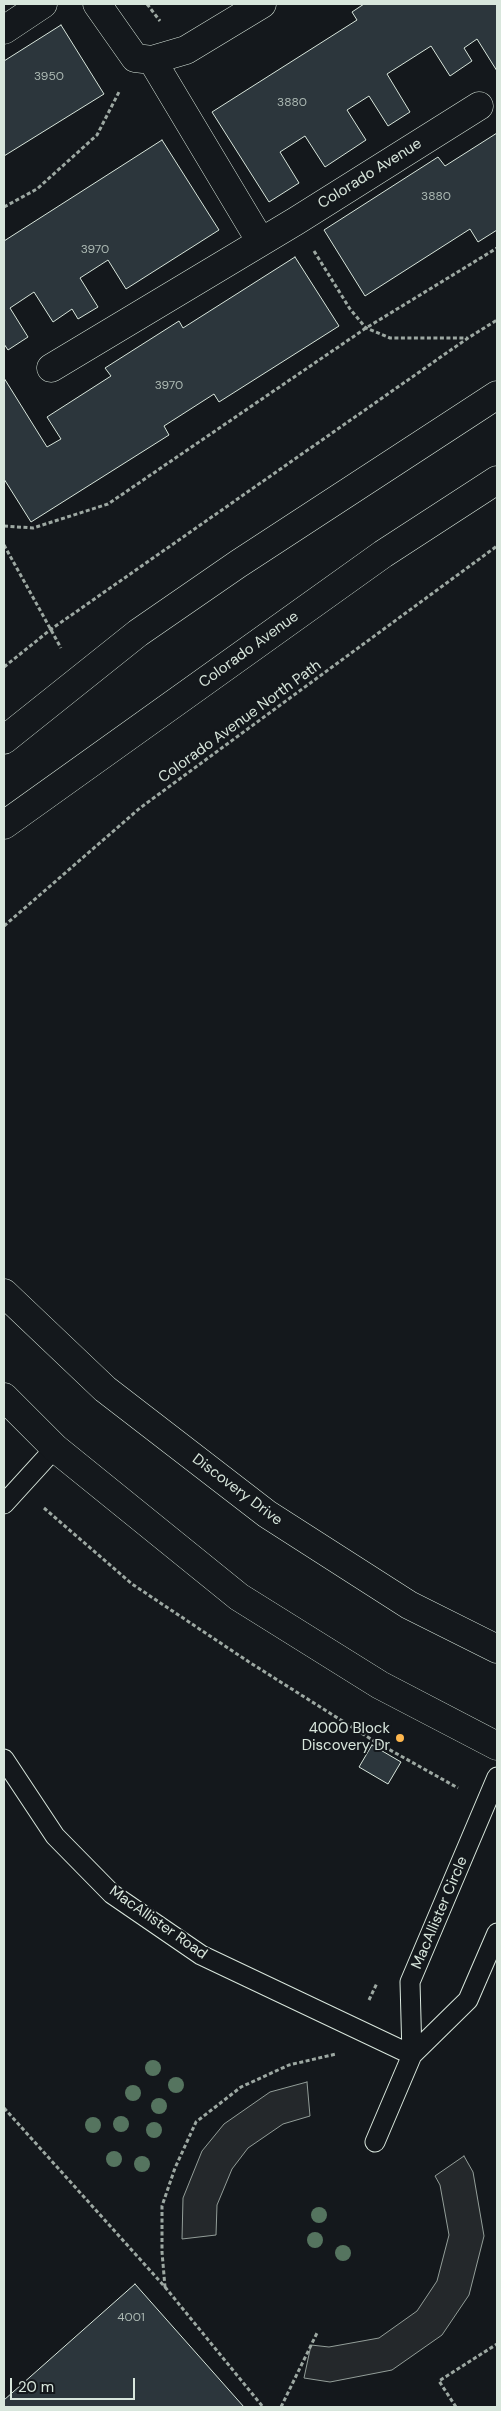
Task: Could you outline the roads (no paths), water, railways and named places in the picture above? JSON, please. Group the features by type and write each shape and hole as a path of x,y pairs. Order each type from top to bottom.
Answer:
{"street":[{"path":"4,30 44,4"},
{"path":"97,4 144,59 261,242"},
{"path":"144,59 186,50 262,4"},
{"name":"Colorado Avenue","path":"51,368 296,221 479,106"},
{"path":"4,740 79,678 138,633 497,395"},
{"name":"Colorado Avenue","path":"4,825 383,554 497,480"},
{"name":"Discovery Drive","path":"4,1293 105,1389 268,1514 409,1605 497,1649"},
{"path":"4,1397 55,1448 239,1597 380,1685 497,1746"}],"lane":[{"path":"4,1504 55,1448"},
{"name":"MacAllister Road","path":"4,1760 55,1836 112,1894 201,1955 412,2055"},
{"name":"MacAllister Circle","path":"412,2055 410,1982 497,1776"},
{"name":"MacAllister Circle","path":"375,2142 412,2055 468,2000 497,1933"}],"place":[{"name":"4000 Block Discovery Dr","path":"400,1738"}]}
